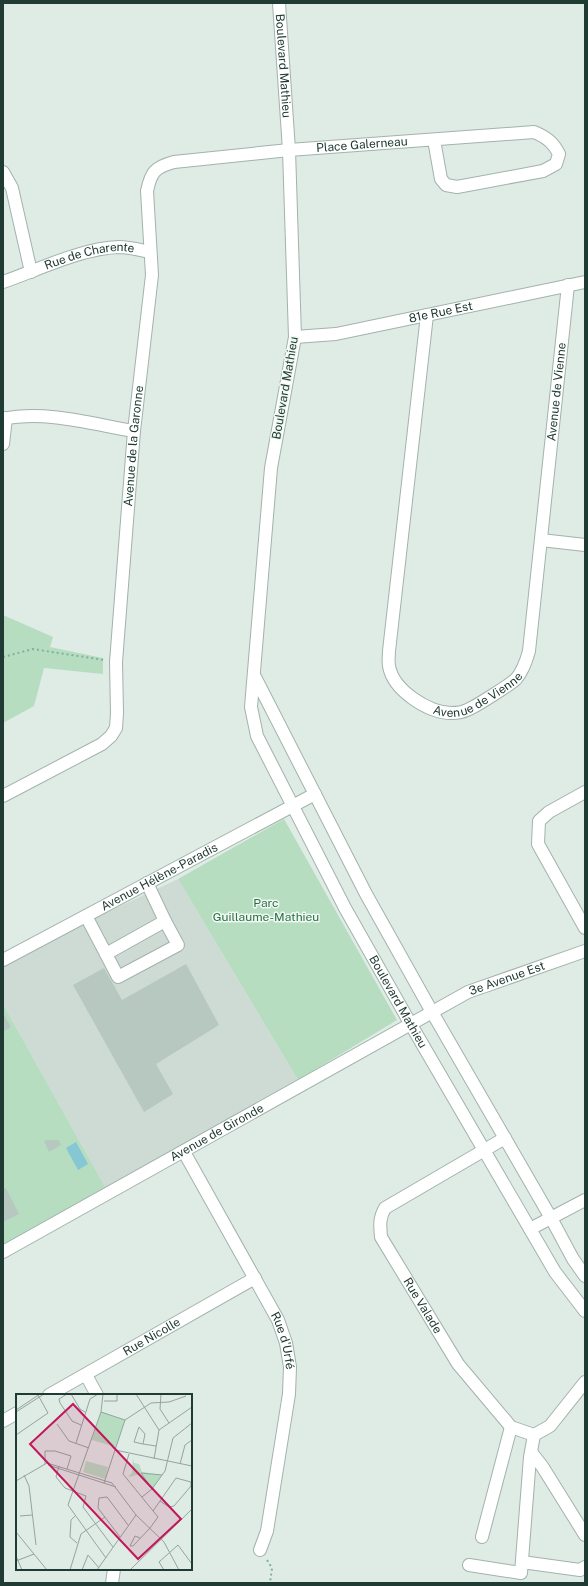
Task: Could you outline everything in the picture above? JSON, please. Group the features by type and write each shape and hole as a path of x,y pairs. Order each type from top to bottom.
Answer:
{"street":[{"name":"Boulevard Mathieu","path":"279,3 289,150 295,337 271,468 251,707 257,736 345,908 410,1023 555,1272 585,1311"},
{"name":"Place Galerneau","path":"289,150 534,132 546,138 554,145 559,154 556,164 543,171 456,187 446,185 441,179 434,140"},
{"name":"Avenue de la Garonne","path":"3,796 102,744 111,736 116,728 116,662 134,432 152,275 147,191 149,180 154,171 162,165 174,162 289,150"},
{"name":"Rue de Charente","path":"3,172 12,188 31,272"},
{"name":"Rue de Charente","path":"3,282 77,256 100,250 120,247 150,252"},
{"name":"81e Rue Est","path":"295,337 336,334 585,282"},
{"name":"Avenue de Vienne","path":"426,315 389,651 389,666 393,678 407,694 422,705 442,712 452,713 466,711 514,680 522,671 529,651 568,285"},
{"path":"3,444 5,418 37,416 68,419 134,432"},
{"path":"541,540 585,545"},
{"name":"Boulevard Mathieu","path":"254,677 366,894 573,1259 585,1276"},
{"path":"585,792 549,812 539,821 538,844 585,928"},
{"name":"Avenue Hélène-Paradis","path":"5,955 86,916 315,794"},
{"path":"86,916 118,977 178,945 146,883"},
{"path":"106,954 165,921"},
{"name":"3e Avenue Est","path":"432,1012 468,992 585,951"},
{"name":"Avenue de Gironde","path":"3,1252 432,1012"},
{"name":"Rue Valade","path":"505,1138 385,1208 381,1215 380,1225 381,1237 458,1364 511,1428"},
{"name":"Rue d'Urfé","path":"184,1152 278,1320 286,1343 290,1367 289,1394 267,1532 260,1550"},
{"path":"530,1229 585,1200"},
{"name":"Rue Nicolle","path":"52,1394 254,1278"},
{"path":"86,1374 96,1394"},
{"path":"482,1537 511,1428 534,1435 550,1426 585,1382"},
{"path":"3,1421 16,1414"},
{"path":"521,1573 531,1452 534,1435"},
{"path":"531,1452 542,1466 585,1535"},
{"path":"469,1565 521,1573 580,1570 585,1567"},
{"path":"112,1583 114,1570"}],"path":[{"path":"3,657 33,649 116,662"},
{"path":"260,1550 272,1568 270,1583"}],"shaded area":[{"path":"178,879 298,1080 109,1194 3,1004 3,961"}],"green space":[{"path":"3,615 53,637 50,647 103,658 103,674 44,668 34,706 3,723"},
{"name":"Parc Guillaume-Mathieu","path":"284,819 397,1020 298,1080 178,879"},
{"path":"3,1004 109,1194 3,1252"}],"water":[{"path":"76,1142 88,1164 78,1170 66,1148"}],"building":[{"path":"186,964 219,1025 156,1064 173,1094 144,1112 73,985 104,968 122,1000"},
{"path":"3,1013 11,1027 3,1032"},
{"path":"59,1140 61,1145 49,1152 44,1141"},
{"path":"6,1188 19,1214 3,1222 3,1189"}]}
